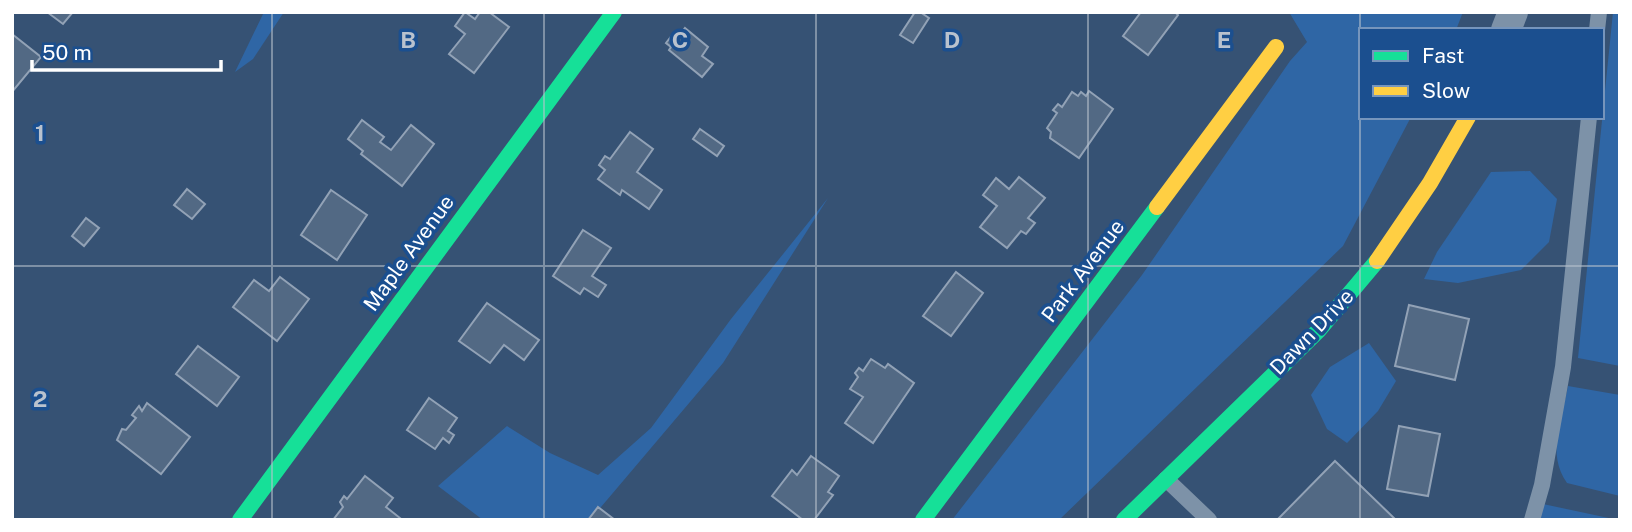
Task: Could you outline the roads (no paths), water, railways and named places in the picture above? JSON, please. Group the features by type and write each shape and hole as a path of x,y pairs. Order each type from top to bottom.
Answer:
{"street":[{"name":"Maple Avenue","path":"240,520 614,12"},
{"name":"Park Avenue","path":"923,520 1276,47"},
{"name":"Dawn Drive","path":"1124,520 1318,331 1372,268 1430,183 1467,119"}],"lane":[{"path":"1532,520 1542,485 1563,366 1589,119"},
{"path":"1166,479 1209,520"}]}
